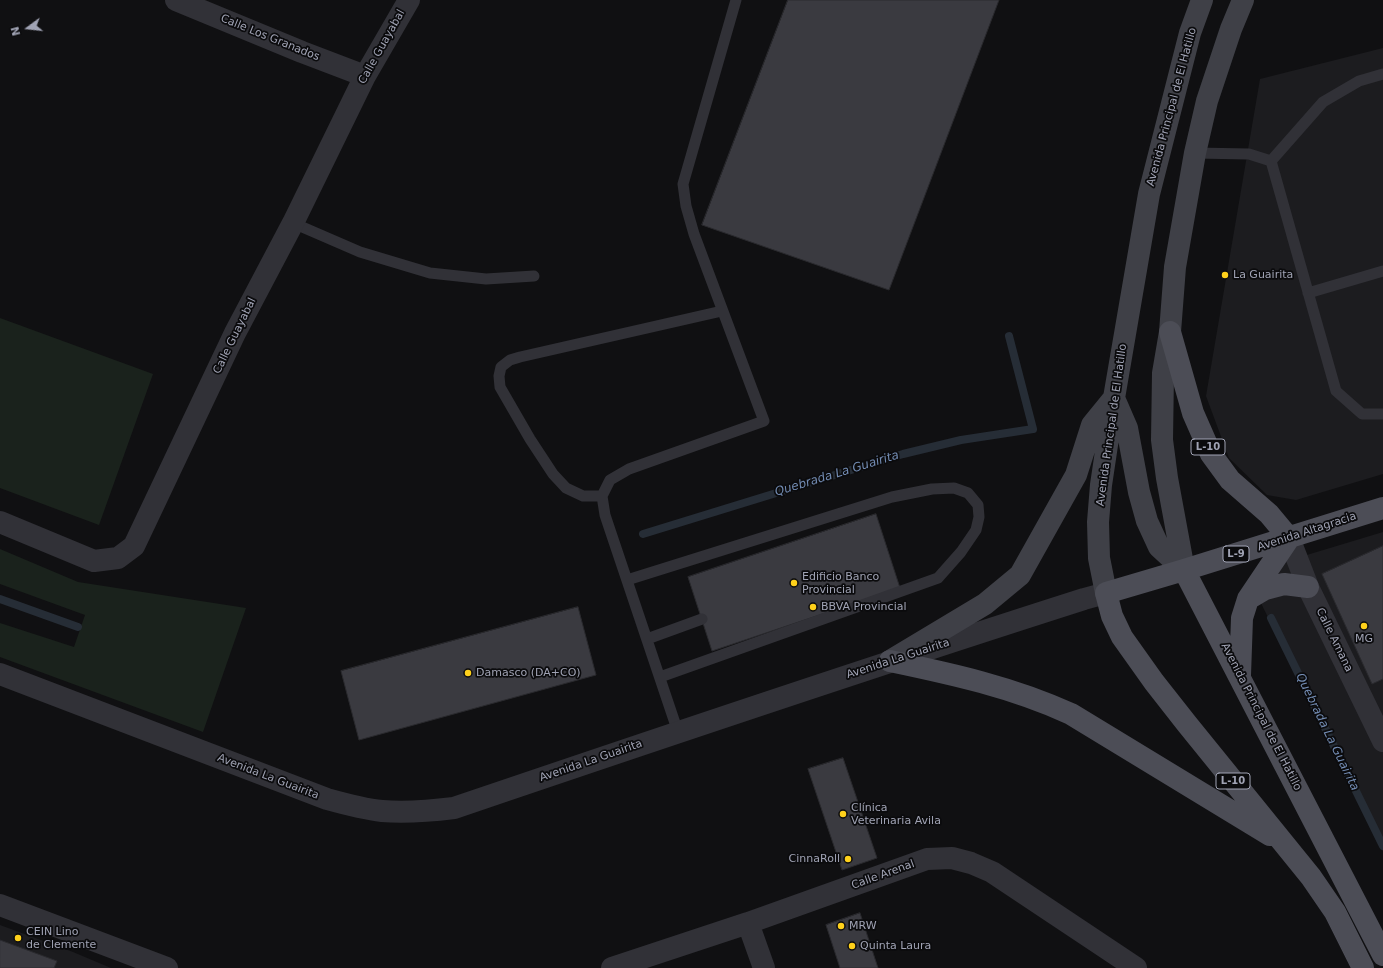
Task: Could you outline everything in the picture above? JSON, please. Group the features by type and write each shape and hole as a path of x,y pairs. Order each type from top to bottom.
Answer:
{"main road":[{"name":"Avenida Principal de El Hatillo","path":"1202,0 1190,33 1149,194 1114,398 1101,485 1098,522 1099,558 1112,616 1122,637 1154,682 1311,877 1335,912 1363,968"},
{"name":"Avenida Principal de El Hatillo","path":"1242,0 1207,101 1195,153 1175,267 1170,332 1163,373 1162,440 1167,478 1184,570 1383,955"},
{"name":"L-10","path":"1170,332 1193,413 1212,454 1230,480 1269,514 1289,538"},
{"path":"890,661 985,604 1020,576 1076,475 1092,425 1114,398 1127,428 1139,492 1147,521 1159,547 1184,570"},
{"name":"Avenida Altagracia","path":"1184,570 1383,508"},
{"path":"1240,677 1242,618 1248,599 1289,538"},
{"name":"Avenida La Guairita","path":"1106,593 1184,570"},
{"path":"1248,599 1265,589 1284,584 1308,587"},
{"name":"L-10","path":"890,661 978,680 1044,701 1071,714 1281,841"}],"street":[{"name":"Calle Los Granados","path":"176,0 302,52 366,76"},
{"name":"Calle Guayabal","path":"0,522 94,561 118,558 134,546 235,333 293,223 366,76 409,0"},
{"name":"Calle Amana","path":"1289,538 1308,587 1383,741"},
{"name":"Avenida La Guairita","path":"0,674 327,799 353,806 382,811 428,811 454,808 890,661 1084,598 1106,593"},
{"name":"Calle Arenal","path":"612,968 748,923 927,859 952,858 971,863 992,872 1136,968"},
{"path":"0,905 167,968"},
{"path":"748,923 764,968"}],"lane":[{"path":"678,732 605,515 602,496 610,480 629,469 764,421 722,311 686,206 683,184 736,0"},
{"path":"1271,161 1323,102 1359,81 1383,74"},
{"path":"1195,153 1249,154 1271,161"},
{"path":"1271,161 1336,391 1362,414 1383,414"},
{"path":"293,223 360,252 430,273 486,279 534,276"},
{"path":"1308,293 1383,271"},
{"path":"602,496 583,496 566,488 553,474 530,439 500,386 499,376 501,367 510,360 520,357 722,311"},
{"path":"627,580 892,497 954,488 968,493 978,505 979,517 976,530 961,552 938,578 660,677"},
{"path":"647,639 702,619"}],"shaded area":[{"path":"1383,48 1383,474 1296,500 1267,495 1229,458 1206,396 1260,79"},
{"path":"0,318 153,374 99,525 0,488"},
{"path":"1383,532 1383,851 1257,595 1277,564"},
{"path":"0,549 78,582 246,608 203,732 0,657 0,623 74,647 85,615 0,584"},
{"name":"CEIN Lino de Clemente","path":"0,925 73,952 111,968 0,968"}],"building":[{"path":"788,0 999,0 889,290 702,225"},
{"name":"Edificio Banco Provincial","path":"876,514 900,588 712,651 688,577"},
{"name":"MG","path":"1383,546 1383,679 1372,684 1322,574"},
{"name":"Damasco (DA+CO)","path":"578,607 596,675 359,740 341,671"},
{"name":"Clínica Veterinaria Avila","path":"843,758 877,858 842,870 808,769"},
{"name":"Quinta Laura","path":"860,913 878,968 840,968 826,925"},
{"path":"0,940 57,961 54,968 0,968"}],"waterway":[{"name":"Quebrada La Guairita","path":"643,534 903,454 961,440 1033,429 1009,336"},
{"name":"Quebrada La Guairita","path":"0,599 78,627"},
{"name":"Quebrada La Guairita","path":"1271,618 1383,846"}],"place":[{"name":"La Guairita","path":"1225,275"},
{"name":"Edificio Banco Provincial","path":"794,583"},
{"name":"BBVA Provincial","path":"813,607"},
{"name":"MG","path":"1364,626"},
{"name":"Damasco (DA+CO)","path":"468,673"},
{"name":"Clínica Veterinaria Avila","path":"843,814"},
{"name":"CinnaRoll","path":"848,859"},
{"name":"MRW","path":"841,926"},
{"name":"CEIN Lino de Clemente","path":"18,938"},
{"name":"Quinta Laura","path":"852,946"}]}
